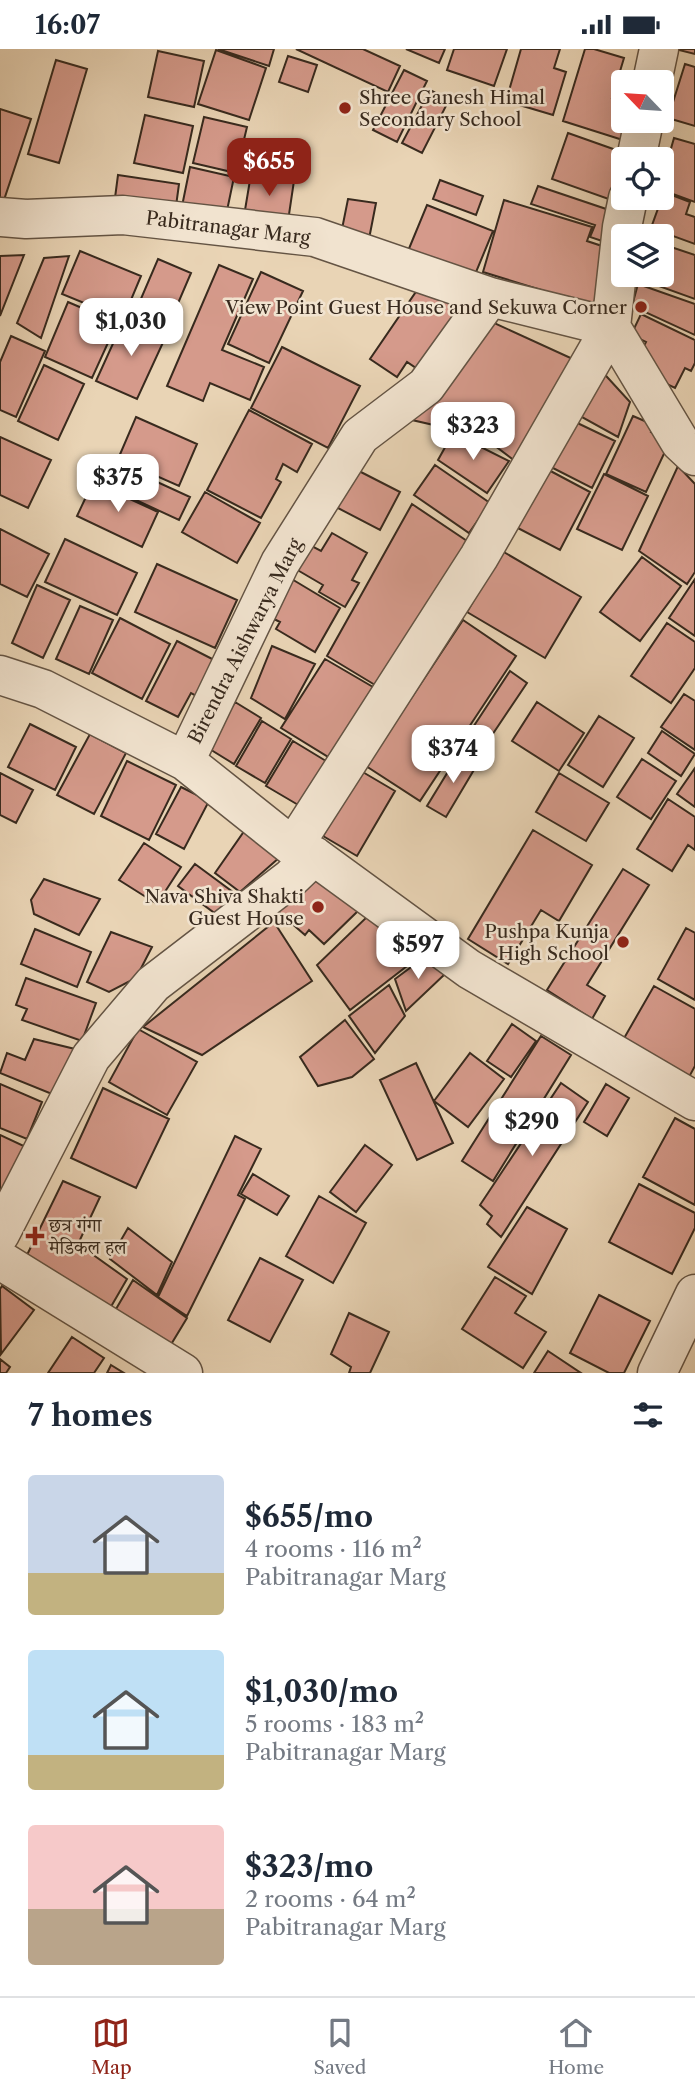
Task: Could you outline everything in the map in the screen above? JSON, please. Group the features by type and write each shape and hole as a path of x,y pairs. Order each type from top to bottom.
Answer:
{"street":[{"path":"655,70 659,49"},
{"path":"0,1234 91,1057 153,984 291,878 611,327 626,210"},
{"name":"Pabitranagar Marg","path":"0,218 123,215 315,237 490,297 611,327"},
{"name":"Birendra Aishwarya Marg","path":"185,761 280,563 360,436 426,386 490,297"},
{"path":"611,327 680,442 695,456"},
{"name":"Birendra Aishwarya Marg","path":"0,675 43,689 185,761 304,852 469,969 695,1101"},
{"path":"0,1260 183,1373"},
{"path":"657,1373 695,1294"}],"building":[{"path":"218,49 274,49 269,66"},
{"path":"296,49 363,49 400,66 388,92"},
{"path":"406,49 445,49 439,63"},
{"path":"454,49 507,49 494,86 447,70"},
{"path":"521,49 560,49 554,68 566,72 553,115 506,101"},
{"path":"585,49 624,58 620,70 611,70 611,133 632,133 629,142 563,121"},
{"path":"679,49 695,49 695,54 679,50"},
{"path":"216,50 266,68 249,120 198,104"},
{"path":"158,51 204,61 194,107 148,97"},
{"path":"288,56 317,65 308,92 279,82"},
{"path":"56,60 87,69 59,163 28,154"},
{"path":"685,64 695,67 695,126 674,120 674,99"},
{"path":"404,70 427,81 397,142 373,130"},
{"path":"430,90 449,100 422,153 402,143"},
{"path":"0,109 31,119 0,212"},
{"path":"145,115 193,126 183,173 134,163"},
{"path":"204,117 247,127 236,173 193,163"},
{"path":"568,133 611,148 611,200 552,179"},
{"path":"674,138 695,144 695,202 674,194 674,147 671,147"},
{"path":"190,167 234,177 224,225 180,216"},
{"path":"252,168 295,174 287,228 243,222"},
{"path":"118,175 179,184 174,221 113,213"},
{"path":"440,180 483,196 476,215 433,199"},
{"path":"538,186 618,213 614,224 611,224 608,243 590,237 595,225 531,204"},
{"path":"674,196 690,202 686,214 695,217 695,244 674,236 674,224 652,224 658,210 674,210"},
{"path":"348,199 376,203 368,244 340,239"},
{"path":"504,200 592,227 587,241 611,249 593,306 483,272"},
{"path":"427,205 493,231 474,277 408,251"},
{"path":"674,248 695,255 695,299 662,287 674,287"},
{"path":"80,251 141,276 123,319 62,294"},
{"path":"24,255 0,316 0,256"},
{"path":"69,256 41,338 17,323 44,258"},
{"path":"158,259 191,273 167,329 134,315"},
{"path":"219,265 253,279 222,350 264,367 250,400 210,383 203,401 167,386"},
{"path":"261,272 303,291 269,363 228,344"},
{"path":"422,283 460,308 419,370 407,362 397,377 370,359"},
{"path":"637,287 647,287 695,304 695,335 632,306"},
{"path":"68,302 117,323 92,378 45,357"},
{"path":"641,314 695,340 695,363 691,371 685,368 675,388 652,377 638,357 646,342 631,335"},
{"path":"125,317 166,336 137,399 96,381"},
{"path":"481,317 575,360 515,461 474,430 451,429 412,420"},
{"path":"11,336 45,351 16,417 0,410 0,362"},
{"path":"282,347 360,386 328,448 251,408"},
{"path":"44,365 84,384 58,440 18,421"},
{"path":"597,366 630,402 618,437 569,410"},
{"path":"249,410 312,444 297,472 283,464 276,479 281,482 261,518 207,490"},
{"path":"633,416 654,425 651,432 670,441 646,492 606,474"},
{"path":"136,417 197,444 179,486 118,459"},
{"path":"569,419 615,441 592,488 547,465"},
{"path":"453,433 509,461 487,493 438,460"},
{"path":"0,437 51,460 28,508 0,495"},
{"path":"118,464 190,497 179,520 108,487"},
{"path":"435,465 490,503 469,533 414,495"},
{"path":"678,466 695,484 695,572 687,584 639,551"},
{"path":"543,467 590,492 560,550 512,525"},
{"path":"355,469 400,492 380,530 336,507"},
{"path":"604,474 648,496 622,550 577,529"},
{"path":"93,482 158,512 142,547 77,516"},
{"path":"205,492 260,523 237,563 182,532"},
{"path":"412,504 473,545 385,691 327,656"},
{"path":"0,529 49,554 27,597 0,584"},
{"path":"332,533 367,553 352,580 359,583 345,607 319,592 323,585 294,568 308,544 321,551"},
{"path":"65,539 137,573 117,615 45,582"},
{"path":"502,551 581,597 545,658 467,612"},
{"path":"642,557 681,586 640,641 600,612"},
{"path":"157,564 237,600 215,648 135,612"},
{"path":"290,578 340,608 315,652 276,629 280,622 268,616"},
{"path":"695,579 695,636 669,618"},
{"path":"37,585 70,600 43,658 12,643"},
{"path":"80,606 113,620 89,674 56,659"},
{"path":"120,618 170,644 142,699 92,673"},
{"path":"463,620 516,656 420,801 366,766"},
{"path":"667,623 695,642 695,668 671,703 631,676"},
{"path":"177,641 224,665 206,701 191,693 178,717 146,701"},
{"path":"272,646 315,664 285,719 251,698"},
{"path":"325,659 373,687 330,758 281,728"},
{"path":"510,671 527,683 478,756 462,744"},
{"path":"684,694 695,701 695,750 661,727"},
{"path":"235,702 261,718 234,764 208,748"},
{"path":"537,702 584,733 559,771 512,741"},
{"path":"599,716 634,738 603,787 568,765"},
{"path":"262,721 291,739 265,783 236,766"},
{"path":"30,724 76,747 55,790 8,767"},
{"path":"662,731 695,754 681,776 648,753"},
{"path":"90,734 126,753 94,814 57,795"},
{"path":"293,741 326,761 300,806 266,786"},
{"path":"460,752 478,763 446,817 427,806"},
{"path":"642,759 676,781 651,819 617,797"},
{"path":"127,761 176,785 149,840 101,816"},
{"path":"695,768 695,807 677,794"},
{"path":"361,771 395,791 357,856 323,836"},
{"path":"0,773 33,790 16,823 0,815"},
{"path":"559,773 609,803 586,841 536,812"},
{"path":"181,787 209,801 184,849 156,834"},
{"path":"668,799 695,817 695,850 688,845 672,871 637,849"},
{"path":"245,830 280,857 240,892 215,873"},
{"path":"533,830 592,865 559,921 541,910 508,964 468,939"},
{"path":"144,843 181,867 157,904 119,880"},
{"path":"195,864 241,898 224,920 178,886"},
{"path":"623,869 649,885 587,985 605,996 592,1019 547,990"},
{"name":"Nava Shiva Shakti Guest House","path":"316,872 362,907 324,944 309,930 305,935 274,908"},
{"path":"44,879 100,899 79,935 34,914 31,900"},
{"path":"371,913 420,956 350,1010 317,965"},
{"path":"274,922 312,981 202,1055 143,1027"},
{"path":"686,928 695,933 695,1000 658,979"},
{"path":"35,929 91,952 77,987 21,964"},
{"path":"111,932 152,947 136,978 109,992 87,982"},
{"path":"426,956 445,974 406,1011 395,979"},
{"path":"26,978 96,1003 82,1041 22,1020 27,1009 16,1005"},
{"path":"389,985 405,1016 375,1053 349,1016"},
{"path":"654,986 695,1009 695,1066 689,1077 623,1040"},
{"path":"345,1020 374,1059 352,1077 318,1086 300,1057"},
{"path":"512,1024 536,1041 511,1077 487,1061"},
{"path":"138,1029 197,1062 167,1115 109,1082"},
{"path":"541,1036 571,1055 493,1181 462,1161"},
{"path":"34,1039 79,1050 52,1094 0,1073 7,1053 25,1060"},
{"path":"470,1053 504,1079 468,1127 434,1101"},
{"path":"416,1063 453,1143 417,1160 380,1080"},
{"path":"561,1083 588,1102 501,1237 487,1224 492,1216 480,1205"},
{"path":"0,1084 42,1102 27,1139 0,1128"},
{"path":"606,1084 629,1098 607,1136 584,1122"},
{"path":"103,1088 169,1119 136,1188 71,1158"},
{"path":"675,1118 695,1129 695,1205 643,1177"},
{"path":"0,1135 28,1148 0,1209"},
{"path":"235,1136 261,1149 238,1195 245,1199 187,1316 158,1297"},
{"path":"365,1145 392,1165 356,1212 330,1192"},
{"path":"253,1174 289,1196 277,1215 241,1194"},
{"path":"63,1181 100,1197 78,1244 127,1279 105,1317 26,1257"},
{"path":"639,1184 695,1213 695,1228 672,1274 609,1242"},
{"path":"319,1196 366,1223 333,1283 286,1256"},
{"path":"527,1207 567,1229 532,1294 488,1267"},
{"path":"128,1228 172,1262 157,1295 110,1259"},
{"path":"260,1258 303,1280 270,1342 228,1320"},
{"path":"495,1277 526,1296 515,1313 546,1332 523,1368 462,1329"},
{"path":"133,1280 187,1318 161,1361 109,1321"},
{"path":"2,1286 34,1310 1,1354 0,1289"},
{"path":"599,1295 650,1321 624,1373 609,1373 570,1353"},
{"path":"349,1313 389,1332 370,1373 349,1373 351,1367 331,1354"},
{"path":"72,1337 104,1358 94,1373 48,1373"},
{"path":"548,1351 581,1373 534,1373"},
{"path":"0,1359 10,1367 6,1373 0,1373"},
{"path":"111,1365 124,1373 107,1373"}],"place":[{"name":"Shree Ganesh Himal Secondary School","path":"345,108"},
{"name":"View Point Guest House and Sekuwa Corner","path":"641,307"},
{"name":"Nava Shiva Shakti Guest House","path":"318,907"},
{"name":"Pushpa Kunja High School","path":"623,942"},
{"name":"छत्र गंगा मेडिकल हल","path":"35,1236"}]}
